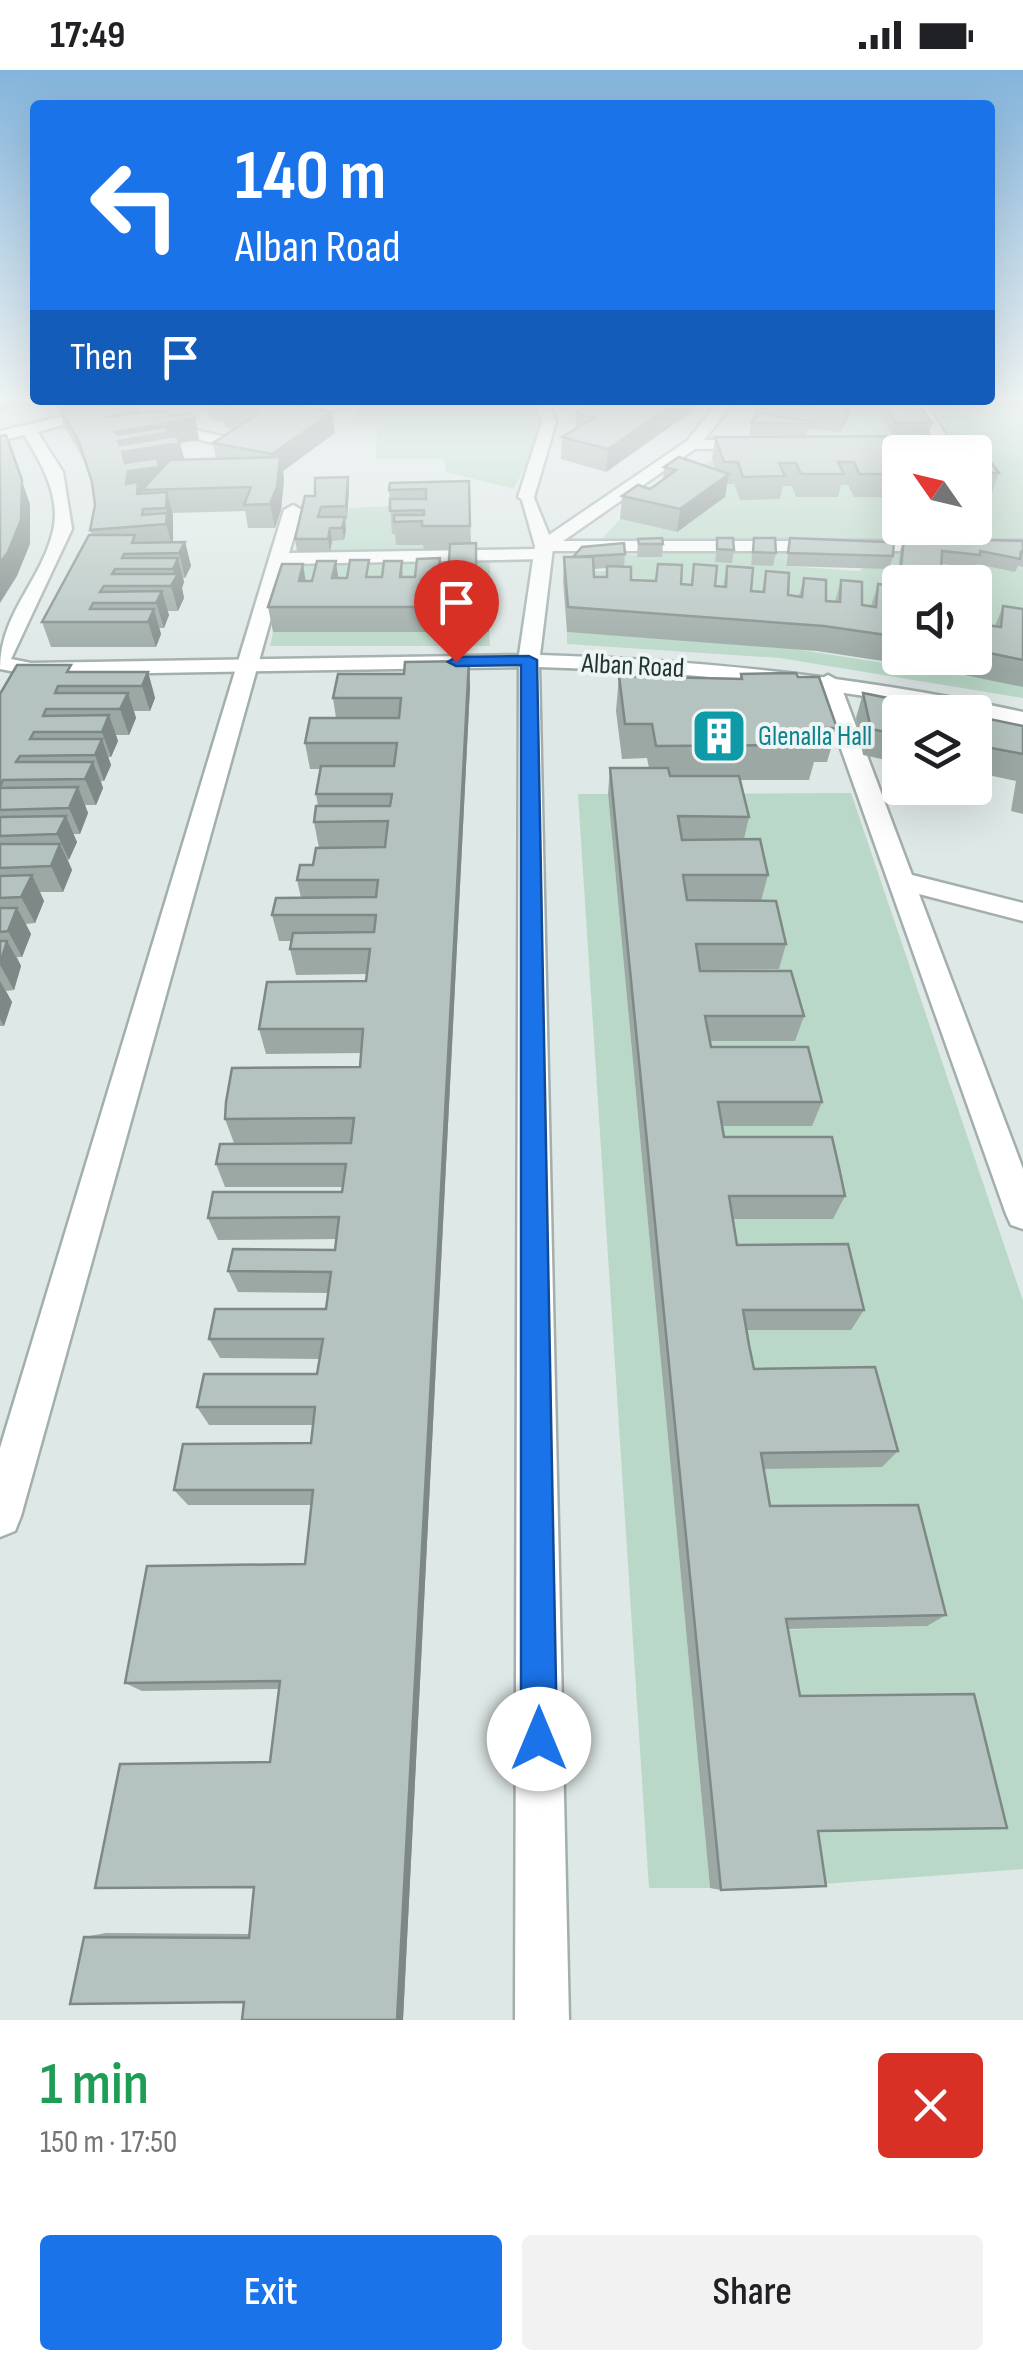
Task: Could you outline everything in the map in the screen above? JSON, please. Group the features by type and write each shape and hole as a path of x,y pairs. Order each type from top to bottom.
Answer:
{"street":[{"path":"0,662 64,530 58,489"},
{"path":"528,489 526,496 544,550 529,660 542,2020"},
{"path":"544,550 629,489"},
{"path":"0,1516 293,510"},
{"path":"278,559 544,550 1023,546"},
{"name":"Alban Road","path":"0,662 32,669 529,660 828,681 1023,719"},
{"path":"828,681 1023,1214"},
{"path":"898,880 1023,912"}],"green space":[{"path":"702,489 736,489 740,500 768,489 850,489 854,497 882,497 882,541 599,542 620,519 676,532 725,497"},
{"path":"992,489 1023,489 1023,540 992,540"},
{"path":"392,506 392,513 427,512 425,534 396,545 424,545 424,550 330,552 332,541 344,540 323,519 347,519 349,508"},
{"path":"661,551 715,551 715,562 731,551 787,551 786,566 859,571 890,551 900,551 899,565 882,565 882,632 653,606 572,571 605,571 623,554 661,557"},
{"path":"490,562 491,604 316,605 293,566"},
{"path":"976,563 1023,567 1023,636 992,645 992,565"},
{"path":"273,632 489,632 490,646 270,646"},
{"path":"567,632 782,647 882,663 882,675 780,658 567,644"},
{"path":"883,675 960,675 1023,685 1023,698"},
{"path":"851,793 1023,1301 1023,1869 810,1885 803,1832 982,1829 786,1703 774,1630 926,1626 759,1521 751,1469 882,1466 745,1388 722,1219 833,1219 717,1161 700,1041 795,1040 691,970 778,969 664,794"},
{"path":"578,794 608,794 710,1888 649,1888"}],"building":[{"path":"0,489 22,489 21,520 0,563"},
{"path":"93,489 137,489 137,494 167,492 166,508 143,509 142,515 167,513 166,524 90,530 95,505"},
{"path":"250,489 276,489 270,504 244,505"},
{"path":"315,489 347,489 346,506 321,507 318,517 345,517 342,528 330,528 328,539 295,539 305,496 315,496"},
{"path":"426,489 469,489 470,526 394,522 394,515 424,515 424,510 390,511 390,499 426,499"},
{"path":"632,489 708,489 680,509 622,496"},
{"path":"89,535 135,535 132,543 185,542 179,553 124,554 122,558 178,558 173,569 115,569 112,574 178,574 171,586 104,586 100,592 162,591 156,603 93,603 90,609 154,609 148,622 42,622"},
{"path":"662,538 663,544 639,544 638,539"},
{"path":"717,538 733,538 734,550 717,549"},
{"path":"754,538 775,538 776,553 753,552"},
{"path":"790,538 894,545 893,556 788,553"},
{"path":"1023,541 1020,559 980,551 980,555 942,551 941,565 901,565 903,545"},
{"path":"476,543 476,580 490,580 489,607 268,607 282,564 303,564 299,581 312,581 317,561 336,561 332,578 347,578 350,560 369,560 366,577 382,577 384,561 402,561 400,577 415,577 417,559 440,558 438,578 448,578 450,544"},
{"path":"624,543 625,554 573,557 582,547"},
{"path":"564,557 593,557 594,577 607,577 607,566 631,567 631,580 656,581 658,564 682,565 681,584 692,585 694,564 717,566 715,586 726,587 727,566 753,568 751,591 764,592 766,571 789,573 788,595 802,597 804,578 826,580 826,601 840,602 841,580 862,582 862,605 876,607 878,584 882,585 882,634 824,626 568,607"},
{"path":"1003,606 1023,609 1023,660 992,654 992,626 1001,627"},
{"path":"469,661 397,2020 242,2020 244,2002 70,2004 84,1937 249,1938 254,1887 95,1888 120,1764 270,1762 280,1681 125,1683 147,1566 305,1564 313,1490 174,1490 183,1444 311,1443 315,1407 197,1407 204,1374 317,1374 323,1339 209,1339 215,1309 326,1309 331,1272 228,1271 233,1249 335,1250 339,1217 208,1218 213,1192 342,1192 346,1164 216,1164 220,1144 351,1143 354,1118 225,1119 232,1068 360,1067 363,1029 259,1029 267,982 366,981 370,949 290,949 293,933 374,932 376,915 272,915 276,898 376,897 378,880 297,880 300,865 313,865 316,848 385,847 388,821 314,822 316,806 390,806 392,794 316,794 321,766 394,766 397,743 305,743 310,718 399,718 401,698 333,698 338,674 404,674 405,662"},
{"path":"17,665 71,665 67,672 148,672 142,686 58,686 55,693 128,693 120,709 46,709 43,716 109,715 102,732 34,732 30,739 102,739 95,755 20,756 16,762 93,762 85,779 3,780 0,787 0,694"},
{"path":"796,673 798,677 819,677 837,728 813,728 819,745 656,746 652,724 625,724 619,676 742,679 741,674"},
{"path":"863,693 882,697 882,731 871,729"},
{"path":"992,720 1023,726 1023,754 992,748"},
{"path":"610,768 668,768 670,776 739,776 749,817 678,816 682,840 760,839 768,875 683,875 687,900 776,901 786,944 696,944 700,971 791,971 804,1016 705,1016 711,1047 808,1047 822,1102 718,1102 724,1137 832,1137 840,1172 845,1196 729,1196 737,1245 848,1244 864,1310 743,1310 749,1345 754,1369 875,1367 898,1451 761,1453 770,1506 918,1505 946,1615 786,1619 800,1696 974,1694 1007,1828 818,1831 826,1886 721,1890"},
{"path":"78,787 69,808 0,810 0,788"},
{"path":"66,816 57,834 0,836 0,817"},
{"path":"0,844 60,844 51,866 0,868"},
{"path":"32,875 21,897 0,898 0,876"},
{"path":"0,908 17,908 8,931 0,932"},
{"path":"0,941 7,941 0,964"}],"place":[{"name":"Glenalla Hall","path":"719,736"}],"route":[{"path":"456,662 529,660 539,1739"}]}
